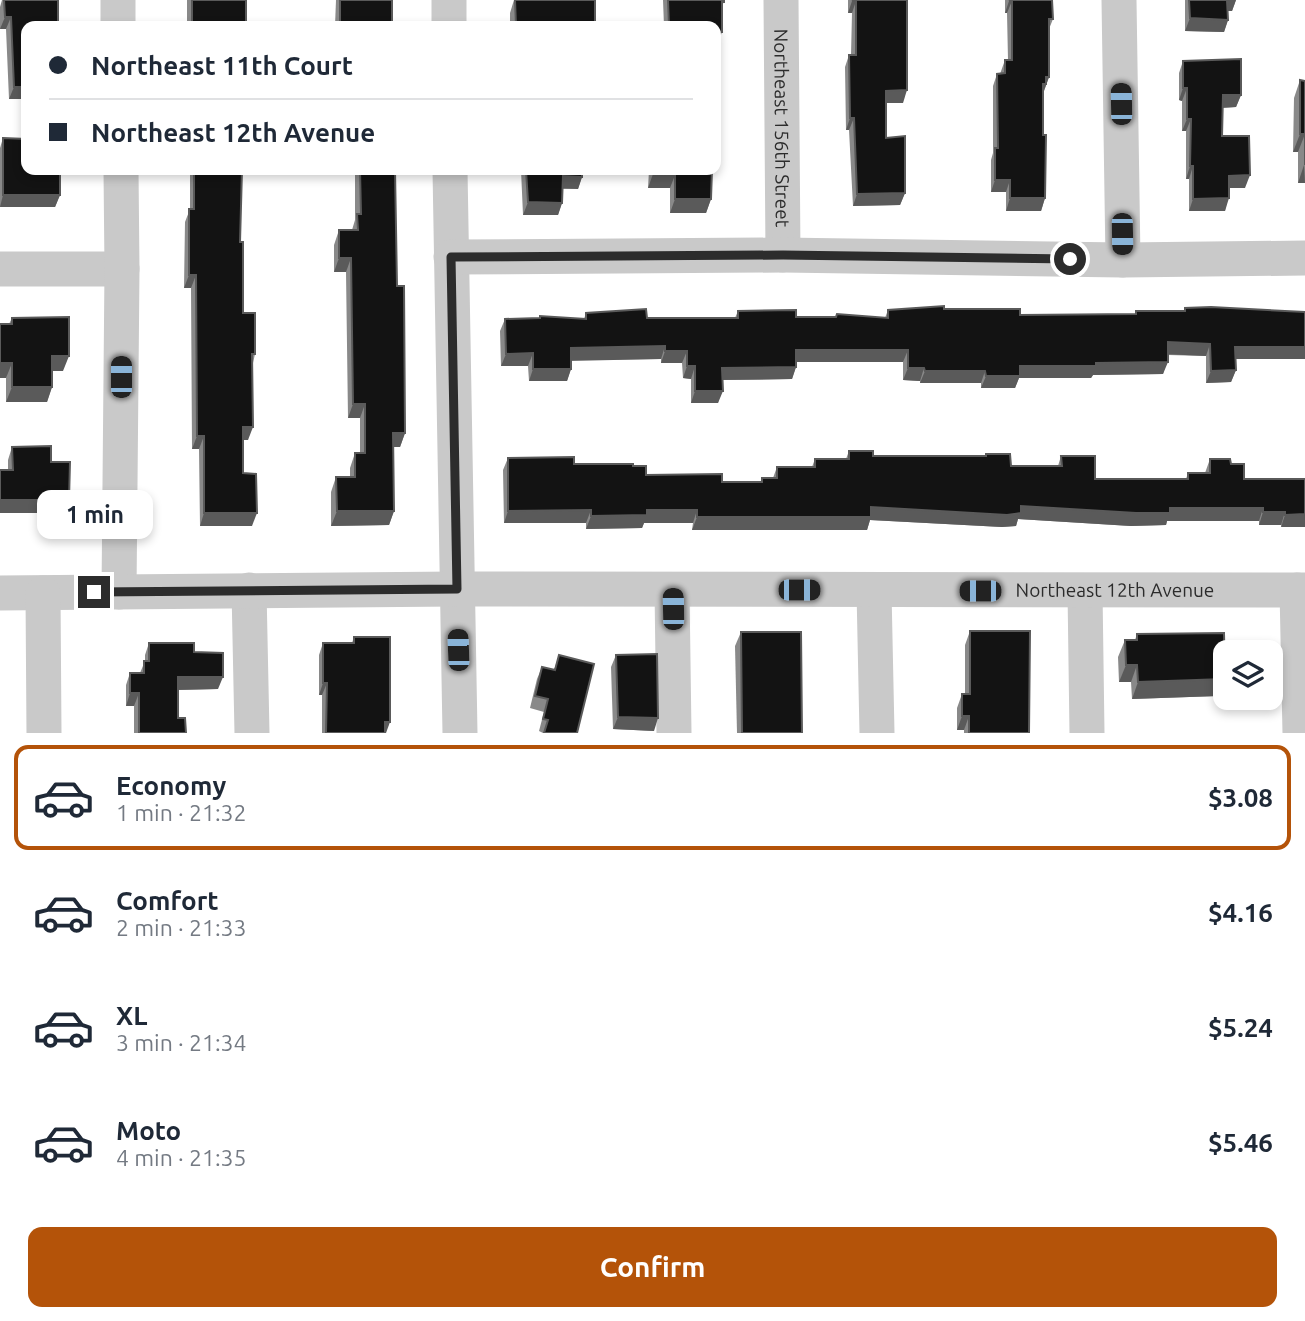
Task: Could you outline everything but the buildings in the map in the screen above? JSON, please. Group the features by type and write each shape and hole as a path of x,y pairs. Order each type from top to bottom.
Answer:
{"street":[{"path":"118,0 118,21"},
{"path":"449,0 449,21"},
{"name":"Northeast 156th Street","path":"780,0 783,255"},
{"path":"1119,0 1123,260"},
{"path":"119,592 121,175"},
{"path":"450,175 460,733"},
{"path":"451,257 783,255 1123,260 1305,258"},
{"path":"0,269 122,269"},
{"name":"Northeast 12th Avenue","path":"0,593 457,589 1301,590"},
{"path":"249,590 252,733"},
{"path":"672,590 674,733"},
{"path":"1300,733 1301,590"},
{"path":"874,591 877,733"},
{"path":"1085,591 1087,733"},
{"path":"43,593 44,733"}],"route":[{"path":"94,592 457,589 451,257 783,255 1070,259"}]}
